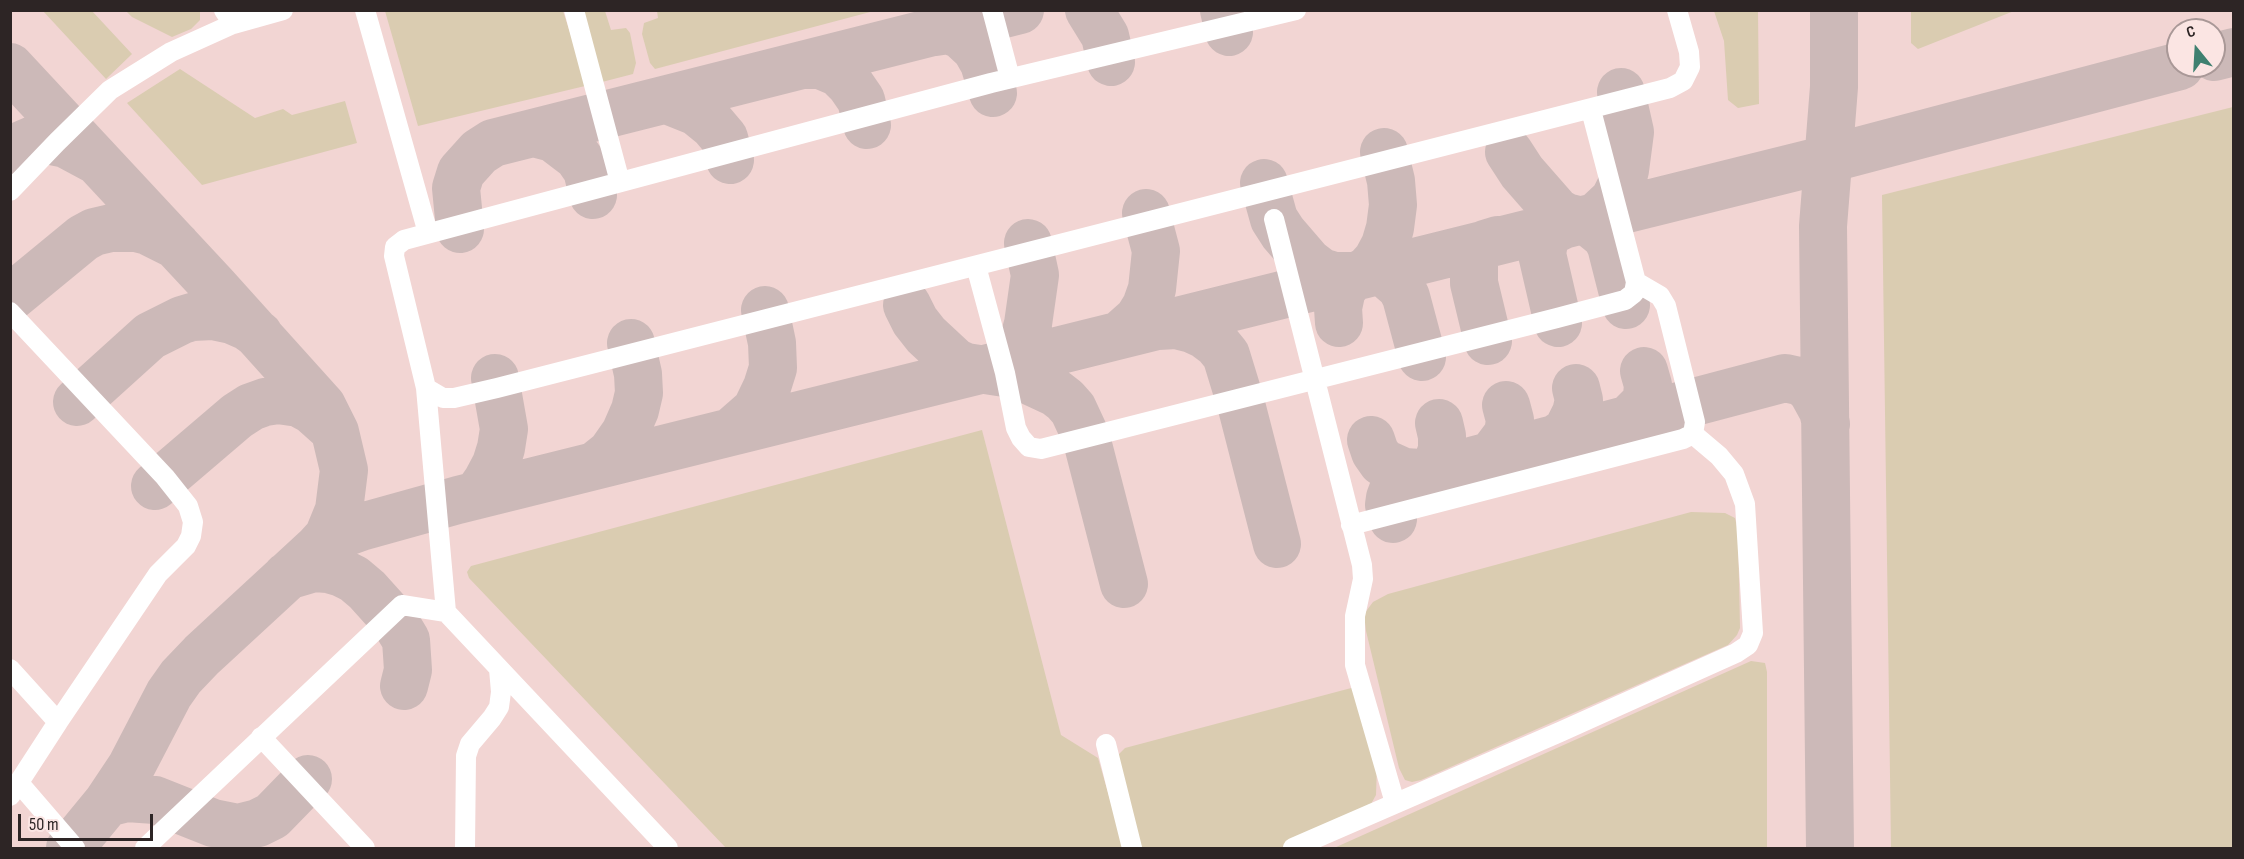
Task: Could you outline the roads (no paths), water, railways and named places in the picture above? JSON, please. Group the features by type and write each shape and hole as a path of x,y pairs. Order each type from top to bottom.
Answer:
{"lane":[{"path":"10,190 110,90 228,17 284,10"},
{"path":"365,10 428,233"},
{"path":"574,10 620,182"},
{"path":"992,10 1010,78"},
{"path":"668,849 446,612 426,387 394,256 395,246 404,240 428,233 1010,78 1269,13 1296,10"},
{"path":"426,387 443,398 454,398 1591,110 1670,88 1683,81 1690,67 1677,10"},
{"path":"976,266 1005,373 1016,428 1029,447 1041,449 1315,380 1625,300 1634,293 1636,282 1591,110"},
{"path":"1274,219 1362,565 1363,579 1355,616 1355,665 1395,803"},
{"path":"1636,282 1660,296 1666,306 1695,422 1693,434"},
{"path":"10,312 165,477 188,506 193,522 191,536 186,546 158,574 15,790 75,849"},
{"path":"1351,525 1673,442 1693,434"},
{"path":"1293,849 1560,732 1736,653 1748,645 1753,633 1745,504 1734,474 1719,456 1693,434"},
{"path":"145,849 402,605 446,612"},
{"path":"10,669 58,722"},
{"path":"465,849 466,756 470,744 499,707 501,693 499,669"},
{"path":"261,737 366,849"},
{"path":"1106,744 1132,849"}]}
